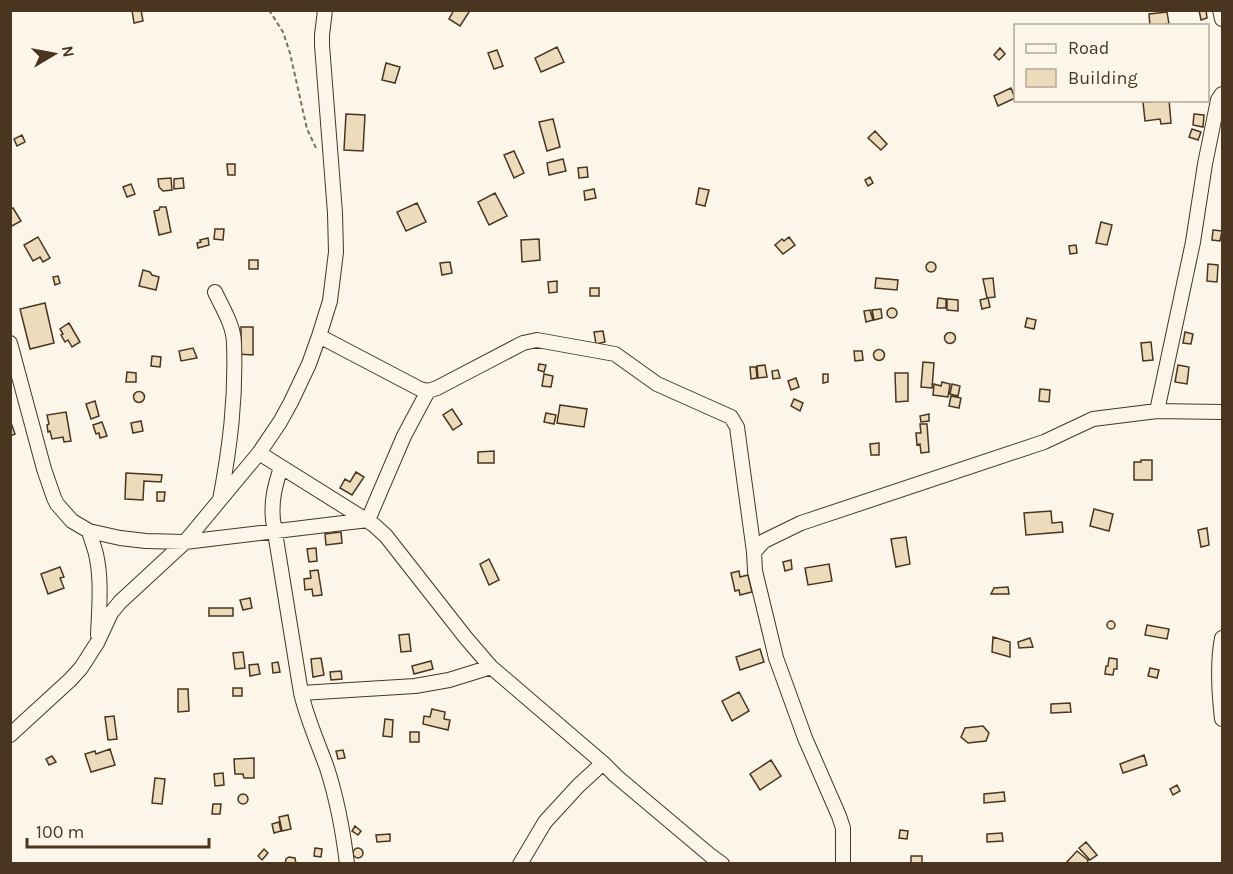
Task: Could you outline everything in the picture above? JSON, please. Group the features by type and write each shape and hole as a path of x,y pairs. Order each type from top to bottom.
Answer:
{"street":[{"path":"10,735 81,668 97,643 111,613 185,542 259,453 280,422 309,364 330,301 336,252 322,45 326,10"},
{"path":"1220,10 1222,19"},
{"path":"1157,411 1192,242 1218,100 1222,94"},
{"path":"215,292 234,335 231,432 219,502"},
{"path":"319,336 420,389 428,391 532,340 615,354 657,384 734,420 737,427 755,571 776,658 805,738 843,828 843,864"},
{"path":"10,343 54,498 72,521 89,531 146,541 185,542 368,520"},
{"path":"368,520 404,436 428,391"},
{"path":"754,552 764,541 801,523 1044,442 1093,419 1157,411 1222,412"},
{"path":"259,453 368,520 387,536 466,638 492,667 633,791 722,864"},
{"path":"281,467 272,505 274,531 304,708 316,736 336,798 347,864"},
{"path":"89,531 96,554 98,575 97,643"},
{"path":"1222,638 1220,682 1222,719"},
{"path":"301,693 415,686 449,680 492,667"},
{"path":"520,864 545,822 603,763"}],"path":[{"path":"269,10 283,32 290,52 307,129 314,145 332,169"}],"building":[{"path":"132,10 141,10 143,21 134,23"},
{"path":"454,10 469,12 460,26 449,19"},
{"path":"1199,10 1206,10 1207,18 1201,20"},
{"path":"1167,12 1169,24 1150,24 1149,14"},
{"path":"557,47 564,62 541,72 535,58"},
{"path":"1000,48 1005,54 999,60 994,55"},
{"path":"497,50 503,66 494,69 488,53"},
{"path":"386,63 400,67 395,83 382,80"},
{"path":"1011,88 1014,98 998,106 994,96"},
{"path":"1143,102 1169,102 1171,123 1161,124 1160,119 1145,121"},
{"path":"346,114 365,115 363,151 344,150"},
{"path":"1194,114 1204,115 1203,127 1193,125"},
{"path":"553,119 560,147 547,151 539,122"},
{"path":"1192,129 1201,132 1198,140 1189,137"},
{"path":"875,131 887,144 881,150 868,138"},
{"path":"22,135 25,142 17,146 14,139"},
{"path":"514,151 524,173 514,178 504,155"},
{"path":"563,159 566,171 549,175 547,163"},
{"path":"227,164 235,164 235,175 228,175"},
{"path":"587,167 588,177 579,178 578,168"},
{"path":"870,177 873,183 868,186 865,180"},
{"path":"171,178 172,190 163,191 159,187 158,179"},
{"path":"183,178 184,188 174,189 174,179"},
{"path":"131,184 135,194 127,197 123,187"},
{"path":"699,188 709,190 705,206 696,204"},
{"path":"594,189 596,198 585,200 584,191"},
{"path":"495,193 507,216 489,225 478,202"},
{"path":"417,203 426,222 406,231 397,212"},
{"path":"160,207 166,207 171,232 159,235 154,211 159,210"},
{"path":"13,208 21,221 10,227 10,209"},
{"path":"1101,222 1112,225 1107,245 1096,243"},
{"path":"215,229 224,229 223,240 214,239"},
{"path":"1213,230 1222,231 1220,241 1212,240"},
{"path":"38,237 50,258 43,262 40,257 33,261 24,245"},
{"path":"789,237 795,245 783,254 775,245"},
{"path":"208,238 209,245 198,248 197,243 201,242 200,240"},
{"path":"539,239 540,260 522,262 521,240"},
{"path":"1076,245 1077,253 1070,254 1069,246"},
{"path":"249,260 258,260 258,269 249,269"},
{"path":"450,262 452,273 442,275 440,263"},
{"path":"931,262 935,263 935,271 931,272 927,271 926,267 927,263"},
{"path":"1208,264 1218,265 1217,282 1207,281"},
{"path":"143,270 159,277 156,290 139,286"},
{"path":"58,276 60,283 55,285 53,277"},
{"path":"876,278 898,280 897,290 875,288"},
{"path":"993,278 995,297 987,298 983,279"},
{"path":"557,281 557,292 549,293 548,282"},
{"path":"590,288 599,288 599,296 590,296"},
{"path":"938,298 946,299 946,308 937,308"},
{"path":"988,298 990,307 982,309 980,300"},
{"path":"947,299 958,300 958,311 947,310"},
{"path":"45,303 54,343 30,349 20,309"},
{"path":"892,308 896,309 896,317 892,318 888,317 887,313 888,309"},
{"path":"881,309 882,318 874,320 872,310"},
{"path":"870,310 873,320 866,322 864,311"},
{"path":"1027,318 1036,320 1034,329 1025,327"},
{"path":"69,323 80,342 72,347 68,340 65,342 60,329"},
{"path":"241,327 253,327 253,355 238,354 241,345"},
{"path":"603,331 605,342 596,344 594,332"},
{"path":"1185,332 1193,334 1191,344 1183,343"},
{"path":"950,333 954,334 954,342 950,343 946,342 945,338 946,334"},
{"path":"1151,342 1153,360 1143,361 1141,343"},
{"path":"193,348 197,358 181,361 179,351"},
{"path":"879,349 885,355 879,361 873,355"},
{"path":"854,351 862,351 863,360 855,361"},
{"path":"152,356 161,357 160,367 151,366"},
{"path":"923,362 934,363 932,388 921,387"},
{"path":"539,364 546,365 544,372 538,370"},
{"path":"765,365 767,377 758,378 757,366"},
{"path":"1178,365 1189,367 1187,384 1175,382"},
{"path":"750,367 756,367 757,378 751,379"},
{"path":"778,370 780,378 773,379 772,371"},
{"path":"127,372 136,373 136,382 126,382"},
{"path":"895,373 908,373 908,401 896,402"},
{"path":"544,374 553,376 551,387 542,386"},
{"path":"823,374 828,374 828,382 823,383"},
{"path":"796,378 799,387 791,390 788,381"},
{"path":"942,382 950,384 948,397 933,395 934,384 941,386"},
{"path":"952,384 960,386 958,396 950,394"},
{"path":"1040,389 1050,390 1049,402 1039,401"},
{"path":"139,392 143,393 143,401 139,402 135,401 134,397 135,393"},
{"path":"951,396 961,398 959,408 949,406"},
{"path":"794,399 803,403 800,411 791,406"},
{"path":"95,401 99,416 91,419 86,404"},
{"path":"560,405 587,409 584,427 557,423"},
{"path":"452,409 462,424 453,430 443,415"},
{"path":"66,412 71,441 64,442 63,437 52,439 50,431 48,432 47,415"},
{"path":"546,413 556,415 554,424 544,422"},
{"path":"929,414 929,421 921,422 920,416"},
{"path":"10,420 15,434 10,436"},
{"path":"141,421 143,431 133,433 131,423"},
{"path":"102,422 107,436 100,438 93,425"},
{"path":"920,424 927,424 929,452 921,453 920,444 917,445 916,433 921,433"},
{"path":"879,443 879,455 871,455 870,444"},
{"path":"494,451 494,463 478,463 478,452"},
{"path":"1141,460 1152,460 1152,480 1134,480 1134,462 1141,462"},
{"path":"356,472 364,477 352,495 340,488 345,479 350,482"},
{"path":"126,473 162,475 161,482 144,481 143,500 125,499"},
{"path":"157,492 165,492 164,501 157,501"},
{"path":"1094,509 1113,514 1109,531 1090,526"},
{"path":"1051,511 1052,523 1062,522 1063,532 1026,535 1024,513"},
{"path":"1207,528 1209,545 1201,547 1198,530"},
{"path":"341,532 342,543 326,545 325,534"},
{"path":"906,537 910,564 896,567 891,539"},
{"path":"316,548 317,561 309,562 307,549"},
{"path":"489,559 499,580 489,585 480,564"},
{"path":"791,560 792,569 785,571 783,562"},
{"path":"829,564 832,581 808,585 805,568"},
{"path":"60,567 64,577 60,578 64,588 48,594 41,574"},
{"path":"318,570 322,595 313,596 312,589 305,590 304,579 311,578 310,571"},
{"path":"739,571 740,577 748,575 752,592 740,595 739,590 735,591 731,573"},
{"path":"1008,587 1009,594 991,594 994,588"},
{"path":"250,598 252,608 243,610 240,600"},
{"path":"209,608 233,608 233,616 209,616"},
{"path":"1111,621 1115,625 1111,629 1107,625"},
{"path":"1147,625 1169,629 1167,639 1145,635"},
{"path":"409,634 411,651 401,652 399,635"},
{"path":"993,637 1010,642 1010,657 992,652"},
{"path":"1030,638 1033,647 1019,648 1018,642"},
{"path":"760,649 764,662 740,670 736,657"},
{"path":"243,652 245,668 235,669 233,653"},
{"path":"321,658 324,675 313,677 311,659"},
{"path":"1109,658 1117,659 1117,669 1114,669 1113,675 1105,674"},
{"path":"431,661 433,669 414,674 412,666"},
{"path":"278,662 280,672 273,673 272,663"},
{"path":"258,664 260,674 250,676 249,665"},
{"path":"1150,668 1159,670 1157,678 1148,676"},
{"path":"341,671 342,679 331,680 330,672"},
{"path":"233,688 242,688 242,696 233,696"},
{"path":"178,689 188,689 189,711 178,712"},
{"path":"739,692 749,711 732,721 722,701"},
{"path":"1070,703 1071,712 1051,713 1051,704"},
{"path":"432,709 445,712 444,719 450,720 448,730 423,724 424,716 430,717"},
{"path":"114,716 117,739 108,740 105,717"},
{"path":"385,719 393,720 392,737 383,736"},
{"path":"983,726 989,733 986,741 968,743 961,737 965,728"},
{"path":"410,732 419,732 419,742 410,742"},
{"path":"110,749 115,765 91,772 85,754 95,751 96,754"},
{"path":"343,750 345,758 338,759 336,751"},
{"path":"1144,755 1147,765 1123,773 1120,764"},
{"path":"52,756 56,762 49,765 46,759"},
{"path":"254,758 254,778 244,778 243,774 235,774 234,759"},
{"path":"771,760 781,776 760,790 750,774"},
{"path":"223,773 224,785 215,786 214,774"},
{"path":"155,778 165,779 162,804 152,803"},
{"path":"1177,785 1180,791 1173,795 1170,789"},
{"path":"1004,792 1005,801 984,803 984,794"},
{"path":"243,794 247,795 247,803 243,804 239,803 238,799 239,795"},
{"path":"213,804 221,804 220,814 212,814"},
{"path":"288,815 291,829 282,831 279,817"},
{"path":"279,822 281,831 274,833 272,824"},
{"path":"355,826 361,831 358,835 352,831"},
{"path":"900,830 908,831 907,839 899,838"},
{"path":"1002,833 1003,841 987,842 987,834"},
{"path":"390,834 390,841 377,842 376,835"},
{"path":"1086,842 1097,855 1090,860 1079,848"},
{"path":"315,848 322,849 321,857 314,856"},
{"path":"358,848 362,849 362,857 358,858 354,857 353,853 354,849"},
{"path":"264,849 268,853 262,860 258,856"},
{"path":"1077,851 1088,860 1087,864 1065,864"},
{"path":"911,856 922,856 922,864 911,864"},
{"path":"289,857 295,858 296,864 285,864"}]}
